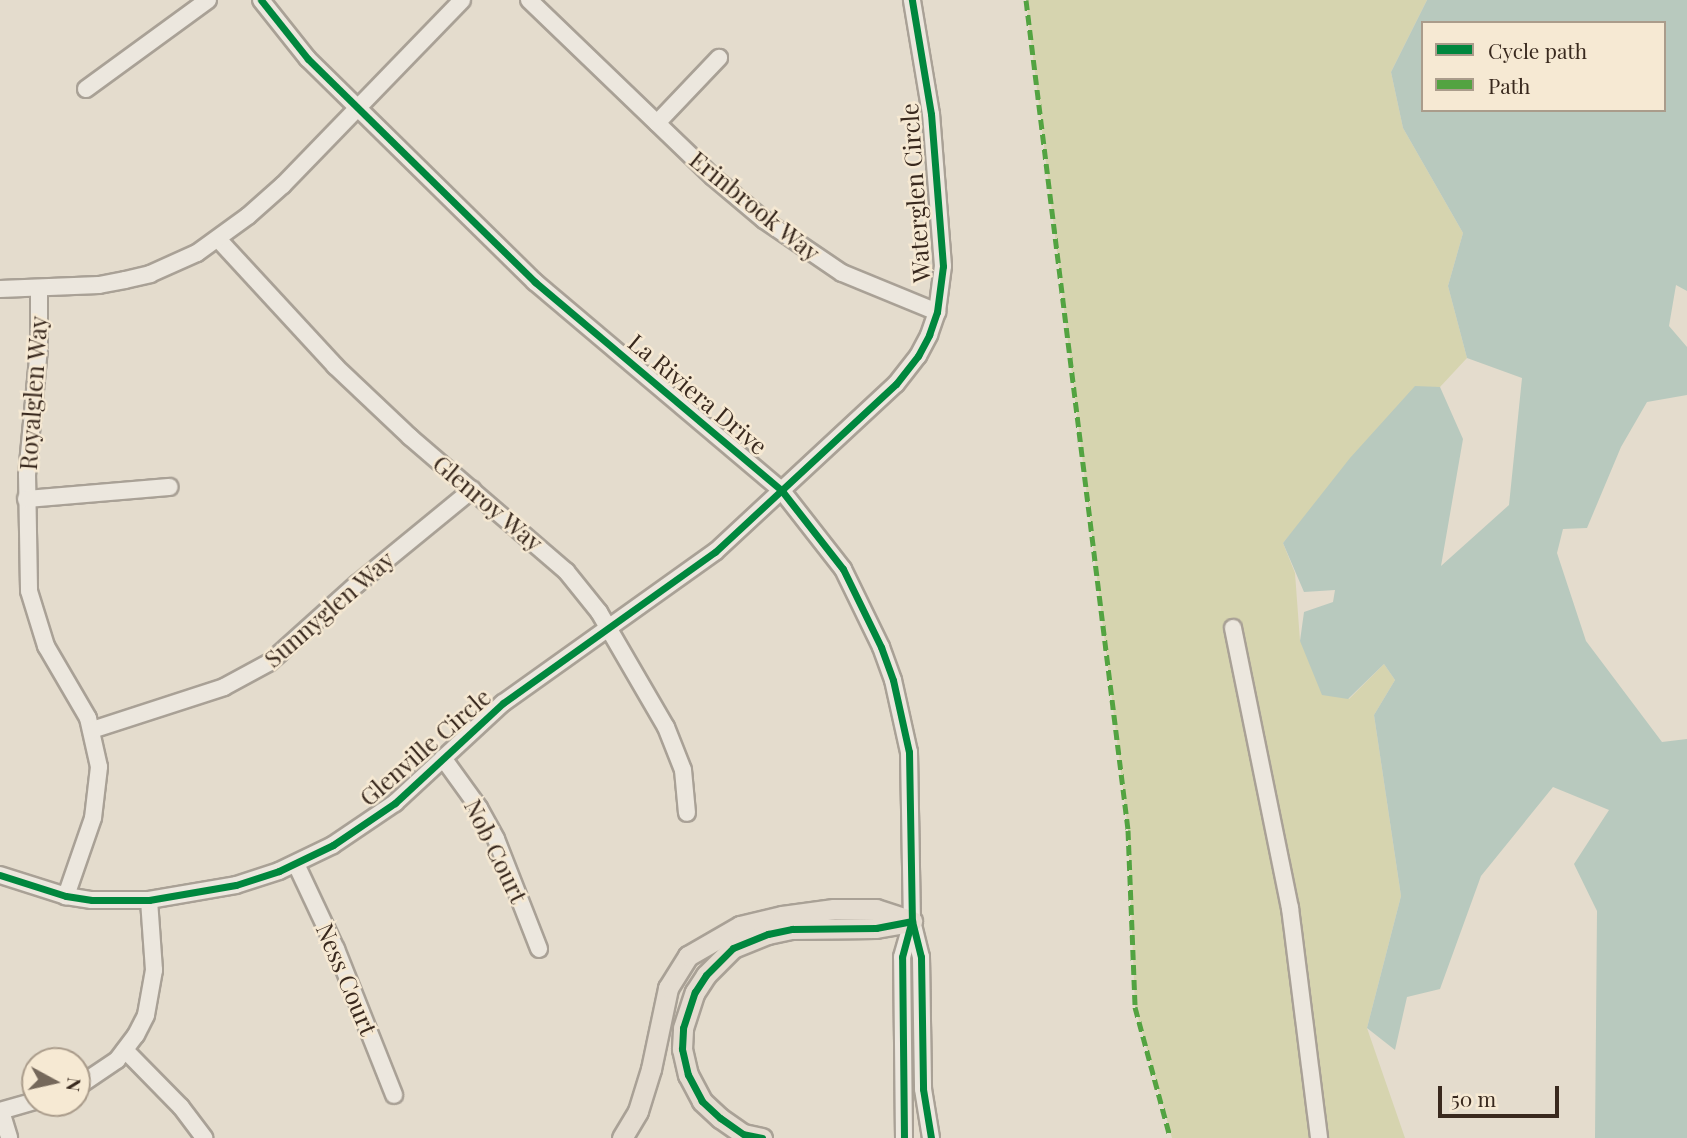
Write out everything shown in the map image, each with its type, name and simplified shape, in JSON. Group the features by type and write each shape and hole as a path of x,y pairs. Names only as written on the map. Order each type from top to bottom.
{"main road":[{"path":"622,1138 638,1111 651,1069 668,988 688,956 740,926 782,916 834,909 876,909 912,921"},
{"path":"762,1138 743,1134 720,1118 702,1101 688,1075 682,1049 683,1028 695,992 706,975 733,948 768,934 792,929 876,928 912,921"}],"street":[{"path":"86,89 208,0"},
{"name":"La Riviera Drive","path":"261,0 308,59 535,282 782,491 843,569 877,635 893,680 909,752 912,921 921,957 923,1089 931,1138"},
{"path":"0,289 99,285 150,274 197,253 283,185 462,0"},
{"name":"Erinbrook Way","path":"529,0 713,177 810,254 863,284 937,312"},
{"name":"Waterglen Circle","path":"782,491 904,375 918,356 937,312 943,266 930,114 912,0"},
{"path":"657,123 719,58"},
{"name":"Glenroy Way","path":"218,239 335,366 566,571 599,612 676,749 687,791 687,814"},
{"name":"Royalglen Way","path":"39,288 39,348 26,499 28,577 36,619 46,646 76,695 92,730 99,766 96,806 66,896"},
{"name":"Royalglen Way","path":"26,499 170,487"},
{"name":"Sunnyglen Way","path":"92,730 224,687 271,662 356,583 472,490"},
{"name":"Glenville Circle","path":"0,875 66,896 92,900 149,900 192,895 236,885 296,864 371,821 395,803 503,703 715,552 782,491"},
{"path":"1233,628 1292,921 1319,1138"},
{"name":"Nob Court","path":"443,758 479,808 496,839 539,949"},
{"name":"Ness Court","path":"296,864 336,949 394,1095"},
{"path":"91,1078 108,1068 125,1050 146,1015 154,970 149,900"},
{"name":"La Riviera Drive","path":"904,1138 902,957 912,921"},
{"path":"125,1050 174,1099 204,1138"},
{"path":"9,1138 1,1111 21,1105"}],"shaded area":[{"path":"1026,0 1427,0 1391,72 1403,128 1463,233 1448,286 1467,358 1440,387 1415,387 1283,543 1295,573 1300,641 1349,699 1384,664 1395,680 1374,715 1401,896 1367,1028 1405,1138 1172,1138 1135,1007 1128,830"},
{"path":"1427,0 1687,0 1687,291 1676,285 1669,326 1687,347 1687,395 1647,402 1621,447 1587,528 1563,529 1557,553 1586,641 1662,742 1687,739 1687,1138 1595,1138 1597,911 1574,864 1609,810 1553,787 1481,876 1440,989 1407,997 1395,1050 1367,1028 1401,896 1374,715 1395,680 1384,664 1348,699 1322,695 1300,641 1304,612 1333,602 1335,590 1304,592 1283,543 1350,458 1415,386 1440,387 1463,439 1441,566 1509,505 1522,378 1467,358 1448,286 1463,233 1403,128 1391,72"}],"marked path":[{"path":"1026,0 1128,830 1135,1007 1169,1133"}],"cycle path":[{"path":"261,0 308,59 535,282 782,491 843,569 881,647 893,680 909,752 912,921 921,957 923,1089 931,1138"},
{"path":"0,875 66,896 92,900 149,900 236,885 279,871 333,845 395,803 503,703 715,552 896,384 918,356 929,335 937,312 943,266 931,114 912,0"},
{"path":"762,1138 743,1134 720,1118 702,1101 688,1075 682,1049 683,1028 695,992 706,975 733,948 768,934 792,929 876,928 912,921"},
{"path":"904,1138 902,957 911,924"}]}
